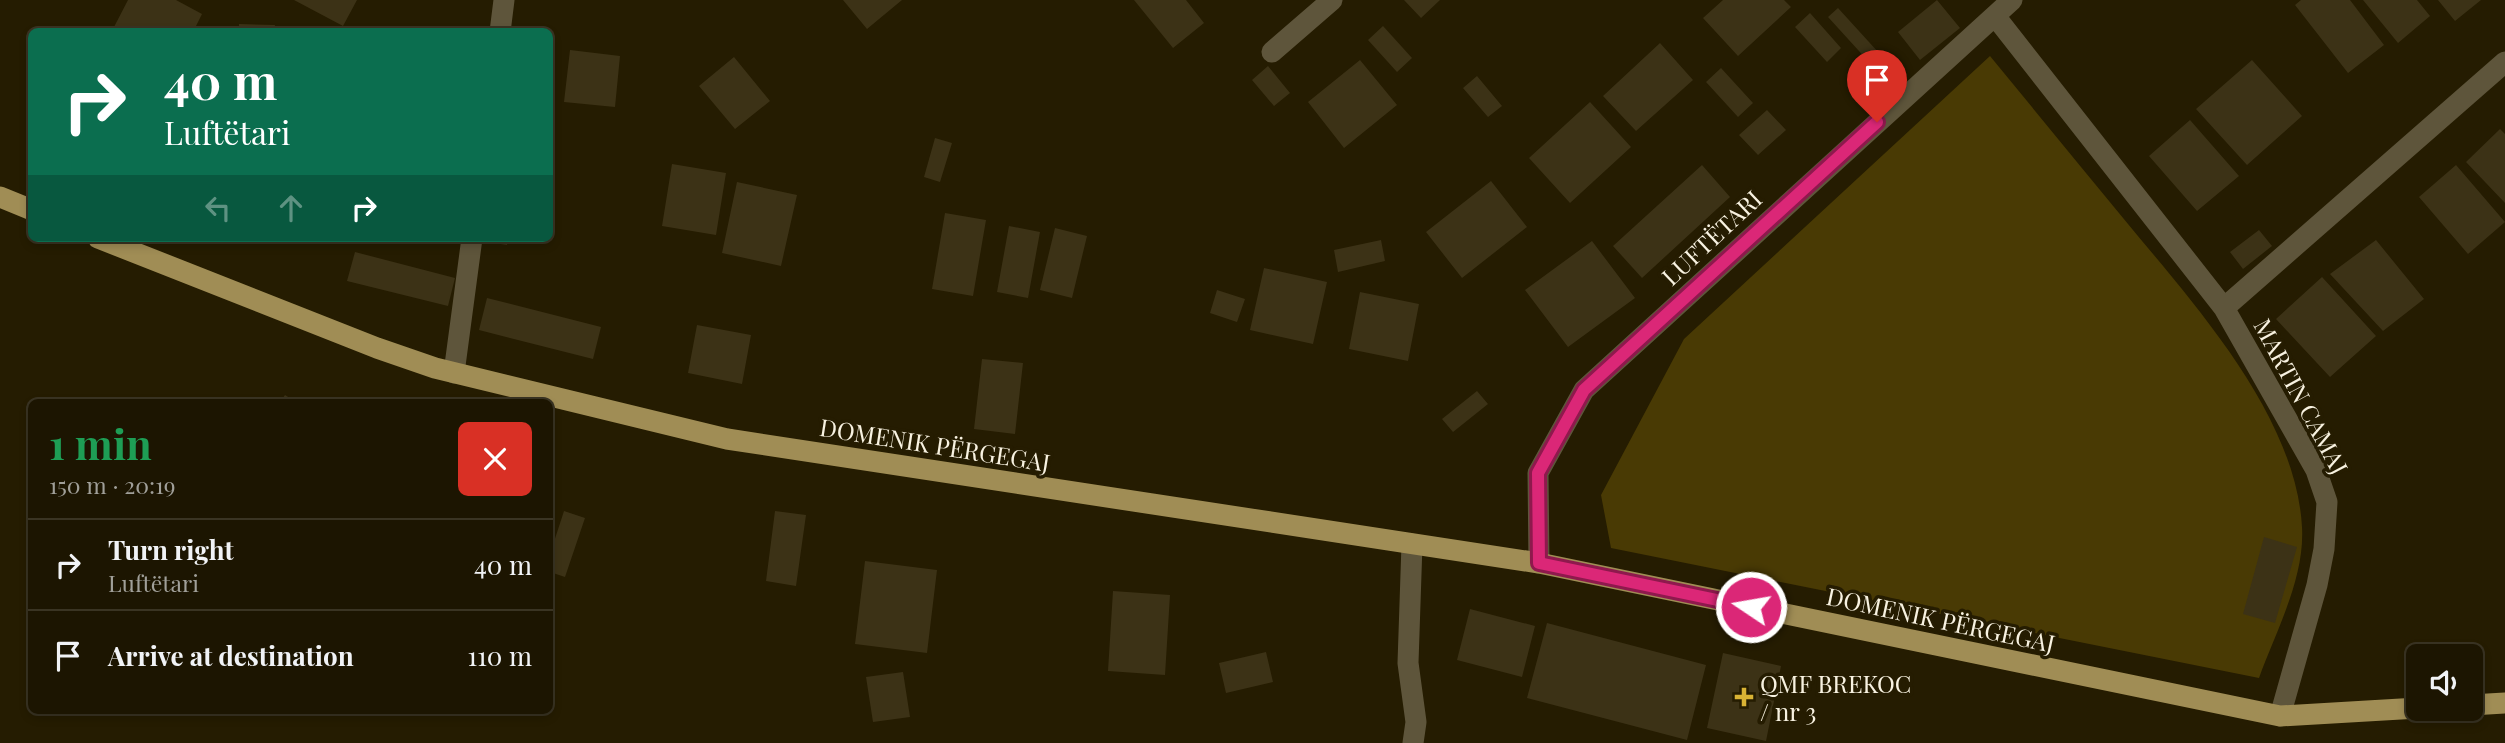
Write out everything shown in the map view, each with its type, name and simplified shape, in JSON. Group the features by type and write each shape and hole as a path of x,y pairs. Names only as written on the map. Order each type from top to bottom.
{"main road":[{"path":"0,197 28,208"},
{"name":"DOMENIK PËRGEGAJ","path":"108,242 377,348 454,373 727,439 1539,563 2280,716 2406,709"},
{"path":"2483,704 2505,702"}],"street":[{"path":"500,28 504,0"},
{"path":"1272,52 1332,0"},
{"name":"LUFTËTARI","path":"1539,563 1538,473 1584,390 2012,0"},
{"name":"MARTIN CAMAJ","path":"1995,16 2224,307 2316,470 2327,502 2317,585 2280,716"},
{"name":"MARTIN CAMAJ","path":"2224,307 2505,62"},
{"path":"454,373 471,242"},
{"path":"1412,544 1408,663 1416,722 1413,743"}],"shaded area":[{"path":"1990,56 2211,326 2238,364 2282,444 2296,485 2302,546 2288,604 2259,678 1611,548 1601,495 1684,339"}],"building":[{"path":"128,0 176,0 202,14 195,28 114,27"},
{"path":"294,0 357,0 343,26"},
{"path":"843,0 902,0 867,29"},
{"path":"1134,0 1186,0 1204,23 1173,48"},
{"path":"1404,0 1440,0 1421,18"},
{"path":"1723,0 1784,0 1791,7 1738,56 1703,18"},
{"path":"1937,0 1960,28 1920,60 1898,32"},
{"path":"2301,0 2350,0 2384,45 2348,73 2295,5"},
{"path":"2363,0 2417,0 2430,16 2398,43"},
{"path":"2438,0 2481,0 2455,21"},
{"path":"1838,8 1879,53 1869,62 1828,17"},
{"path":"1810,13 1841,48 1827,62 1795,27"},
{"path":"239,24 275,25 275,28 239,28"},
{"path":"1383,26 1412,58 1397,72 1368,40"},
{"path":"1660,43 1693,80 1636,131 1603,96"},
{"path":"570,50 620,56 615,107 564,102"},
{"path":"734,57 770,101 735,129 699,86"},
{"path":"1360,60 1397,105 1344,148 1308,102"},
{"path":"2252,60 2302,116 2247,165 2196,109"},
{"path":"1268,66 1290,93 1274,106 1252,80"},
{"path":"1721,68 1753,103 1738,117 1706,82"},
{"path":"1477,76 1502,106 1488,117 1463,88"},
{"path":"1590,102 1631,147 1570,203 1529,158"},
{"path":"1767,110 1786,130 1758,155 1739,135"},
{"path":"2190,120 2239,176 2197,211 2149,156"},
{"path":"2500,129 2505,134 2505,203 2466,162"},
{"path":"935,138 952,143 940,182 924,177"},
{"path":"672,164 726,173 716,235 662,226"},
{"path":"1702,165 1730,197 1642,278 1613,246"},
{"path":"2456,165 2505,222 2468,254 2419,197"},
{"path":"1491,181 1527,227 1462,278 1426,232"},
{"path":"737,182 797,195 781,266 722,253"},
{"path":"945,213 986,220 973,296 932,289"},
{"path":"1009,226 1040,232 1028,298 997,292"},
{"path":"1055,228 1087,236 1072,298 1040,290"},
{"path":"2259,230 2272,246 2243,269 2230,252"},
{"path":"1381,240 1385,261 1338,272 1334,250"},
{"path":"2376,240 2424,299 2383,331 2330,274"},
{"path":"1592,241 1635,298 1568,347 1525,290"},
{"path":"355,252 455,278 448,306 347,281"},
{"path":"1264,268 1327,282 1313,344 1250,330"},
{"path":"2322,277 2376,336 2330,377 2276,319"},
{"path":"1217,290 1245,299 1237,322 1210,313"},
{"path":"1360,292 1419,304 1408,361 1349,349"},
{"path":"487,298 601,327 593,359 479,330"},
{"path":"697,325 751,335 742,384 688,373"},
{"path":"982,359 1023,363 1015,434 974,429"},
{"path":"1477,391 1488,404 1453,432 1442,419"},
{"path":"564,511 585,518 565,577 553,573 553,545"},
{"path":"775,511 806,515 796,586 766,581"},
{"path":"2264,537 2297,547 2275,623 2243,614"},
{"path":"865,561 937,570 927,653 855,644"},
{"path":"1113,591 1170,595 1165,675 1108,671"},
{"path":"1470,609 1535,626 1522,677 1457,660"},
{"path":"1547,623 1706,665 1687,740 1527,698"},
{"path":"1266,652 1273,682 1226,693 1219,663"},
{"name":"QMF BREKOC / nr 3","path":"1723,653 1781,666 1766,741 1707,728"},
{"path":"903,672 910,717 873,722 866,677"}],"place":[{"name":"QMF BREKOC / nr 3","path":"1744,697"}],"route":[{"path":"1751,607 1539,563 1538,473 1584,390 1877,122"}]}
